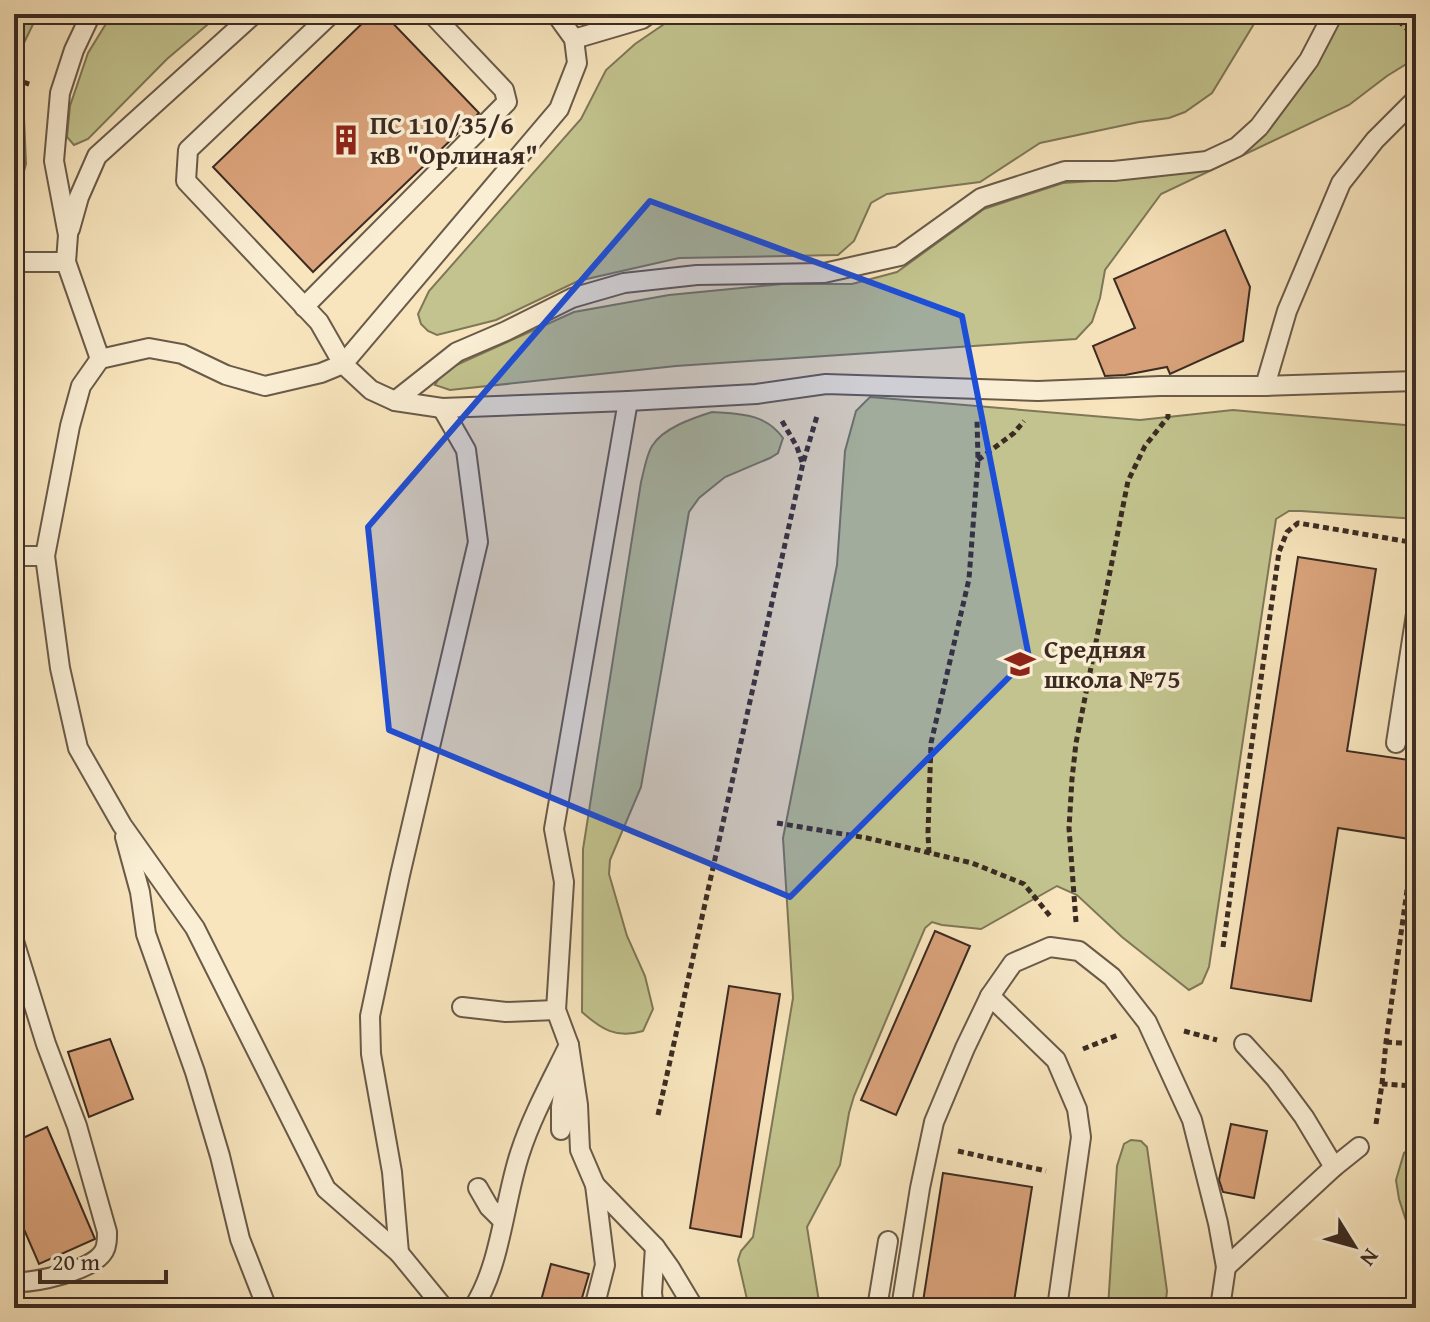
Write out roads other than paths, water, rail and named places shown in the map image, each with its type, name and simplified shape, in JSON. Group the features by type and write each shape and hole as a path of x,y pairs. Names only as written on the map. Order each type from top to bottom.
{"lane":[{"path":"68,235 54,161 60,93 74,50 91,14"},
{"path":"100,359 66,262 68,235 79,197 97,156 254,14"},
{"path":"331,14 188,150 186,181 319,322 343,364 371,390 395,401 442,408 628,401 756,394 826,384 1038,391 1416,381"},
{"path":"304,307 505,107 504,90 432,14"},
{"path":"444,1308 399,1253 326,1189 195,928 122,825 78,748 60,668 45,556 70,426 81,386 100,359 149,348 182,354 226,375 265,386 321,373 343,364 559,109 577,63 574,39 556,14"},
{"path":"574,39 642,19 649,14"},
{"path":"395,401 457,352 572,298 624,283 697,275 824,273 900,256 981,198 1065,171 1114,171 1207,161 1237,147 1259,127 1309,60 1333,14"},
{"path":"1265,386 1287,311 1341,183 1375,140 1416,99"},
{"path":"14,262 66,262"},
{"path":"594,1308 605,1265 595,1185 580,1150 578,1105 569,1045 556,1010 564,882 554,829 628,401"},
{"path":"399,1253 392,1172 371,1054 370,1016 478,542 466,450 442,408"},
{"path":"14,556 45,556"},
{"path":"1396,743 1416,614"},
{"path":"122,825 140,892 146,934 195,1072 240,1239 267,1308"},
{"path":"14,941 46,1044 77,1126 107,1232 106,1249 92,1262 29,1283 14,1282"},
{"path":"901,1308 934,1122 990,996 1013,963 1050,947 1079,951 1112,977 1147,1022 1192,1120 1226,1267 1220,1308"},
{"path":"990,996 1056,1060 1077,1109 1081,1137 1057,1308"},
{"path":"462,1007 506,1012 556,1010"},
{"path":"1244,1044 1304,1117 1334,1167"},
{"path":"561,1130 569,1045"},
{"path":"473,1308 482,1295 519,1154 569,1045"},
{"path":"1226,1267 1359,1147"},
{"path":"595,1185 655,1247 694,1308"},
{"path":"478,1188 489,1207 503,1221"},
{"path":"877,1308 888,1241"},
{"path":"654,1308 655,1247"}],"place":[{"name":"ПС 110/35/6 кВ \"Орлиная\"","path":"346,140"},
{"name":"Средняя школа №75","path":"1020,664"}]}
